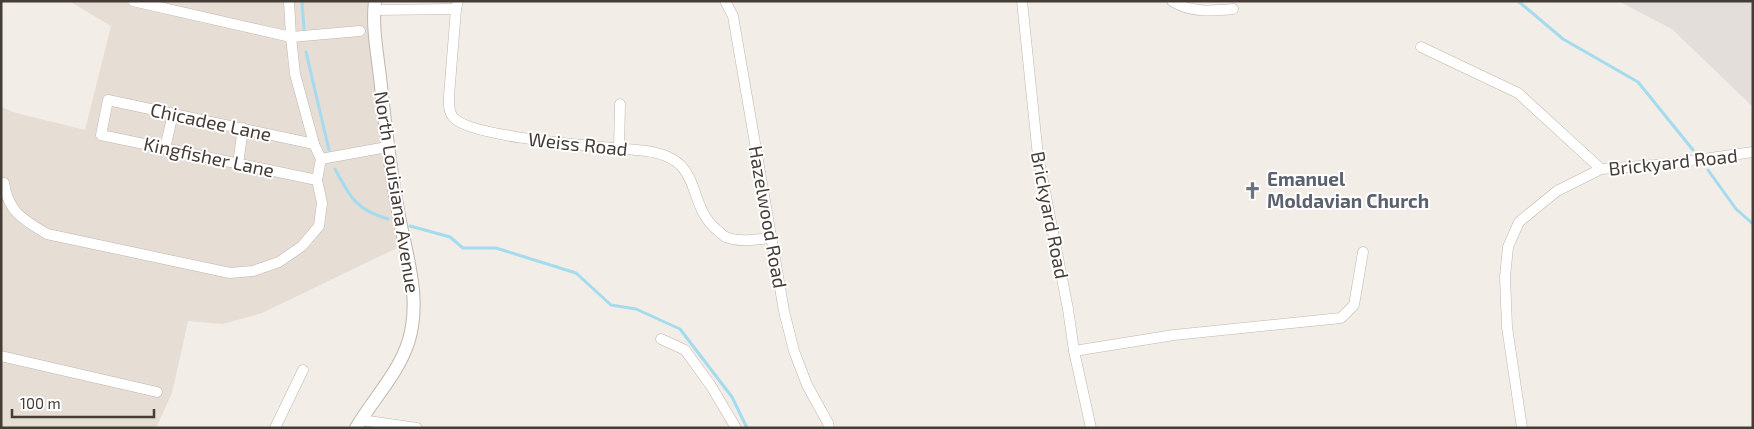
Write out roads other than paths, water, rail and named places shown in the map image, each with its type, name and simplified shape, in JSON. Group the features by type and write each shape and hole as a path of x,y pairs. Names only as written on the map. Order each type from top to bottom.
{"street":[{"path":"133,1 291,37 360,31"},
{"path":"4,183 6,197 21,218 47,234 230,273 253,271 279,262 302,246 319,226 322,203 317,180 321,159 314,144 295,74 289,1"},
{"name":"Hazelwood Road","path":"725,1 733,16 784,311 794,351 807,385 829,428"},
{"name":"Brickyard Road","path":"1022,1 1038,156 1074,351 1091,428"},
{"path":"1172,1 1180,6 1198,10 1233,9"},
{"path":"375,6 457,5"},
{"name":"Weiss Road","path":"457,5 449,96 449,110 454,119 472,128 520,138 664,154 686,169 709,223 726,237 742,241 771,238"},
{"name":"North Louisiana Avenue","path":"358,424 401,360 408,342 414,311 412,272 387,147 376,39 375,6"},
{"path":"1421,47 1518,93 1601,169"},
{"name":"Chicadee Lane","path":"101,136 108,100 314,144"},
{"path":"619,148 620,104"},
{"path":"165,148 173,114"},
{"path":"238,164 242,128"},
{"name":"Kingfisher Lane","path":"101,136 317,180"},
{"path":"321,159 387,147"},
{"name":"Brickyard Road","path":"1522,428 1507,327 1505,278 1508,247 1519,222 1557,191 1601,169 1668,164 1753,152"},
{"path":"1074,351 1174,335 1341,318 1354,305 1363,252"},
{"path":"661,339 685,350 711,386 736,428"},
{"path":"1,356 157,392"},
{"path":"275,428 303,370"},
{"path":"358,424 417,428"}],"waterway":[{"path":"302,1 304,29"},
{"path":"1518,1 1563,39 1638,82 1693,150"},
{"path":"306,52 329,150"},
{"path":"335,169 350,195 361,207 388,219"},
{"path":"1708,170 1736,209 1753,224"},
{"path":"410,226 450,237 463,248 496,248 576,273 611,305 636,309 680,329 732,397 747,428"}],"place":[{"name":"Emanuel Moldavian Church","path":"1253,190"}]}
